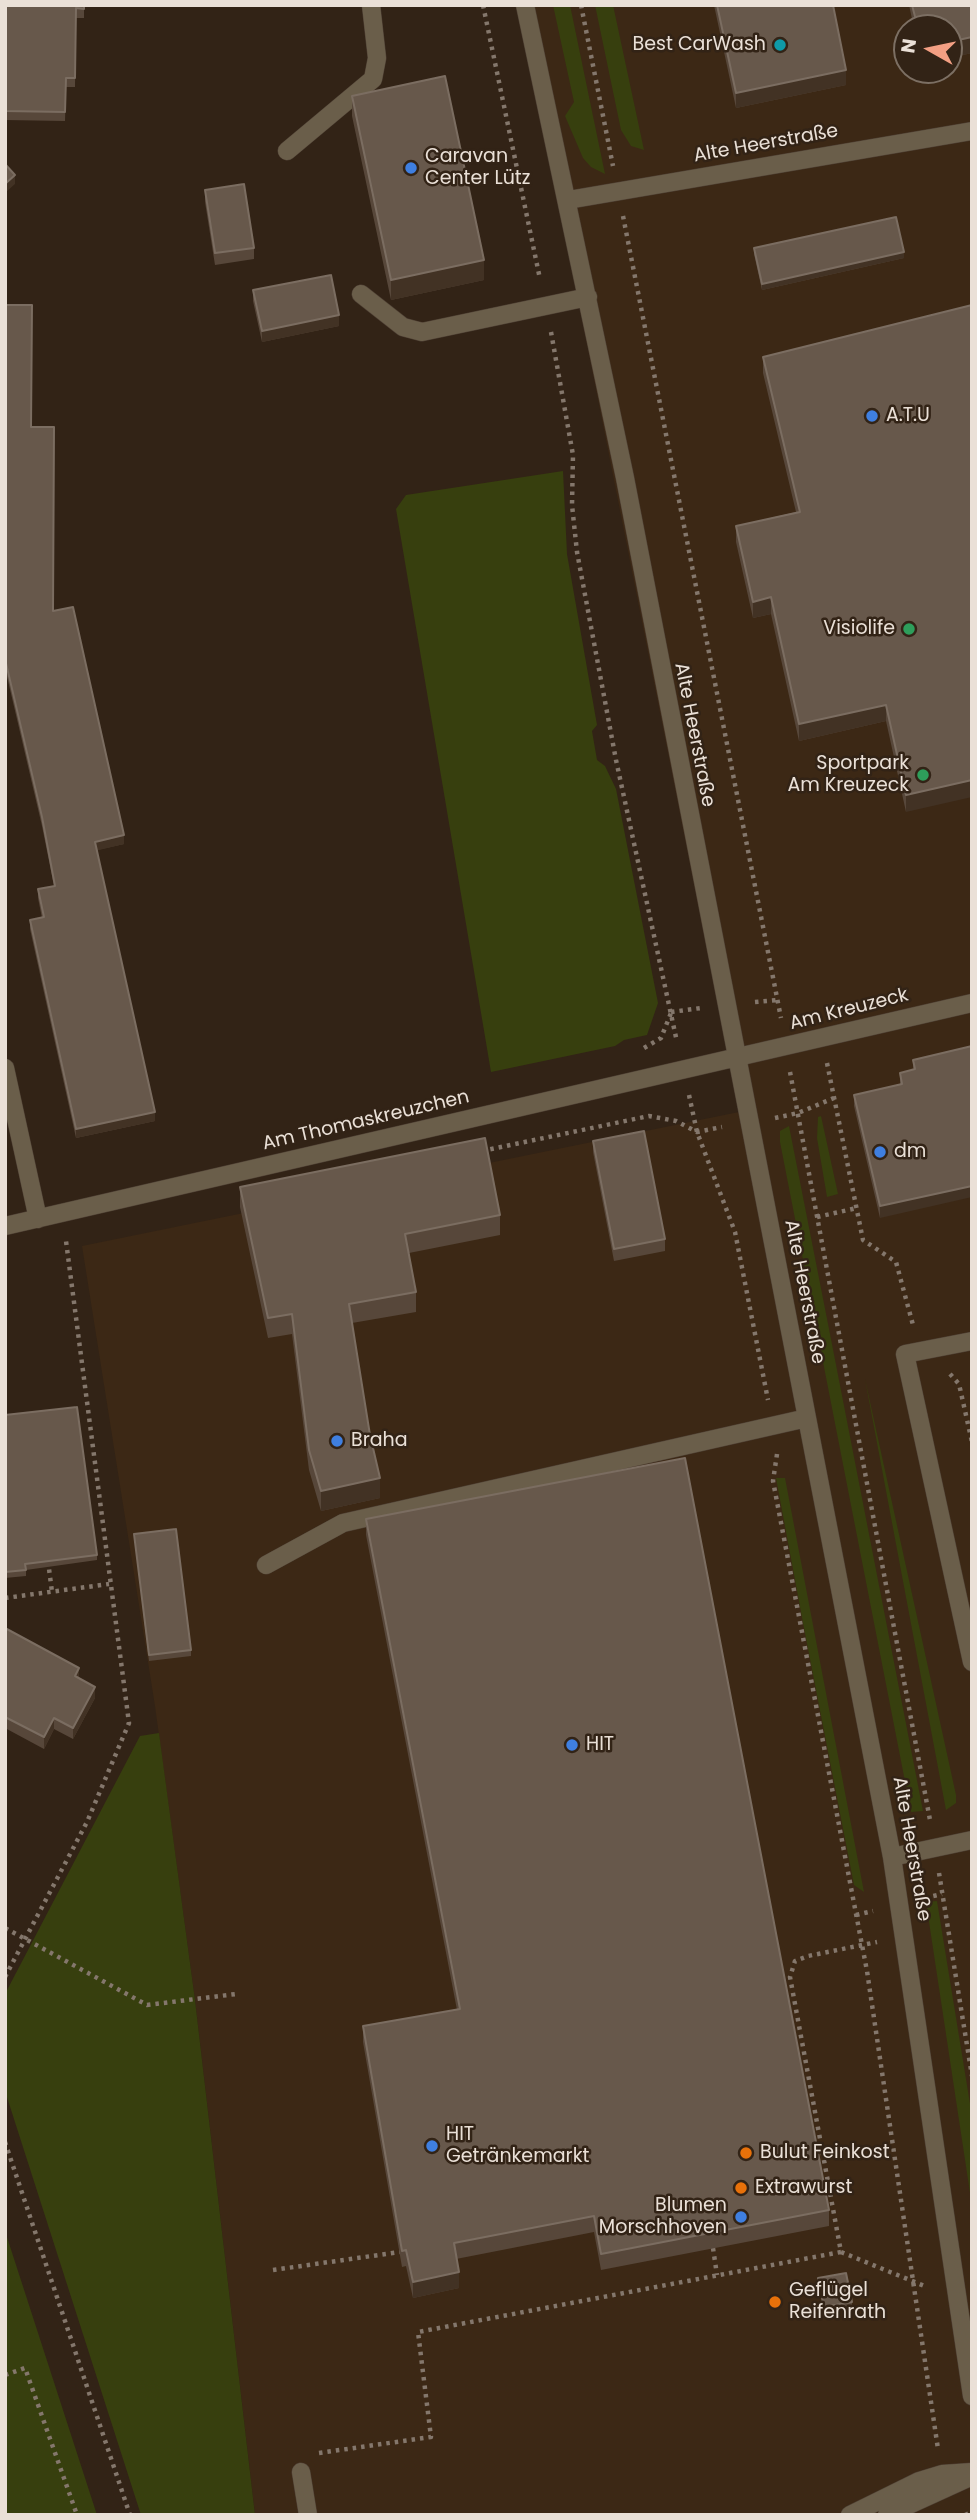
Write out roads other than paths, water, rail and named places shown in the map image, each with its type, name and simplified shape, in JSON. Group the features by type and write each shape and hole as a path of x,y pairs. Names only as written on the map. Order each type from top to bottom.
{"street":[{"path":"287,152 373,79 377,58 371,5"},
{"name":"Alte Heerstraße","path":"525,5 588,296 891,1857 960,2300 972,2396"},
{"name":"Alte Heerstraße","path":"568,200 972,131"},
{"path":"361,293 403,327 422,332 588,296"},
{"name":"Am Kreuzeck","path":"736,1059 972,1003"},
{"name":"Am Thomaskreuzchen","path":"5,1226 736,1059"},
{"path":"5,1068 38,1219"},
{"path":"972,1341 905,1354 972,1662"},
{"path":"265,1565 343,1523 807,1418"},
{"path":"891,1857 972,1840"},
{"path":"301,2472 308,2515"},
{"path":"850,2515 919,2481 942,2474 972,2474"},
{"path":"887,2515 972,2474"}],"place":[{"name":"Best CarWash","path":"780,45"},
{"name":"Caravan Center Lütz","path":"411,168"},
{"name":"A.T.U","path":"872,416"},
{"name":"Visiolife","path":"909,629"},
{"name":"Sportpark Am Kreuzeck","path":"923,775"},
{"name":"dm","path":"880,1152"},
{"name":"Braha","path":"337,1441"},
{"name":"HIT","path":"572,1745"},
{"name":"HIT Getränkemarkt","path":"432,2146"},
{"name":"Bulut Feinkost","path":"746,2153"},
{"name":"Extrawurst","path":"741,2188"},
{"name":"Blumen Morschhoven","path":"741,2217"},
{"name":"Geflügel Reifenrath","path":"775,2302"}]}
